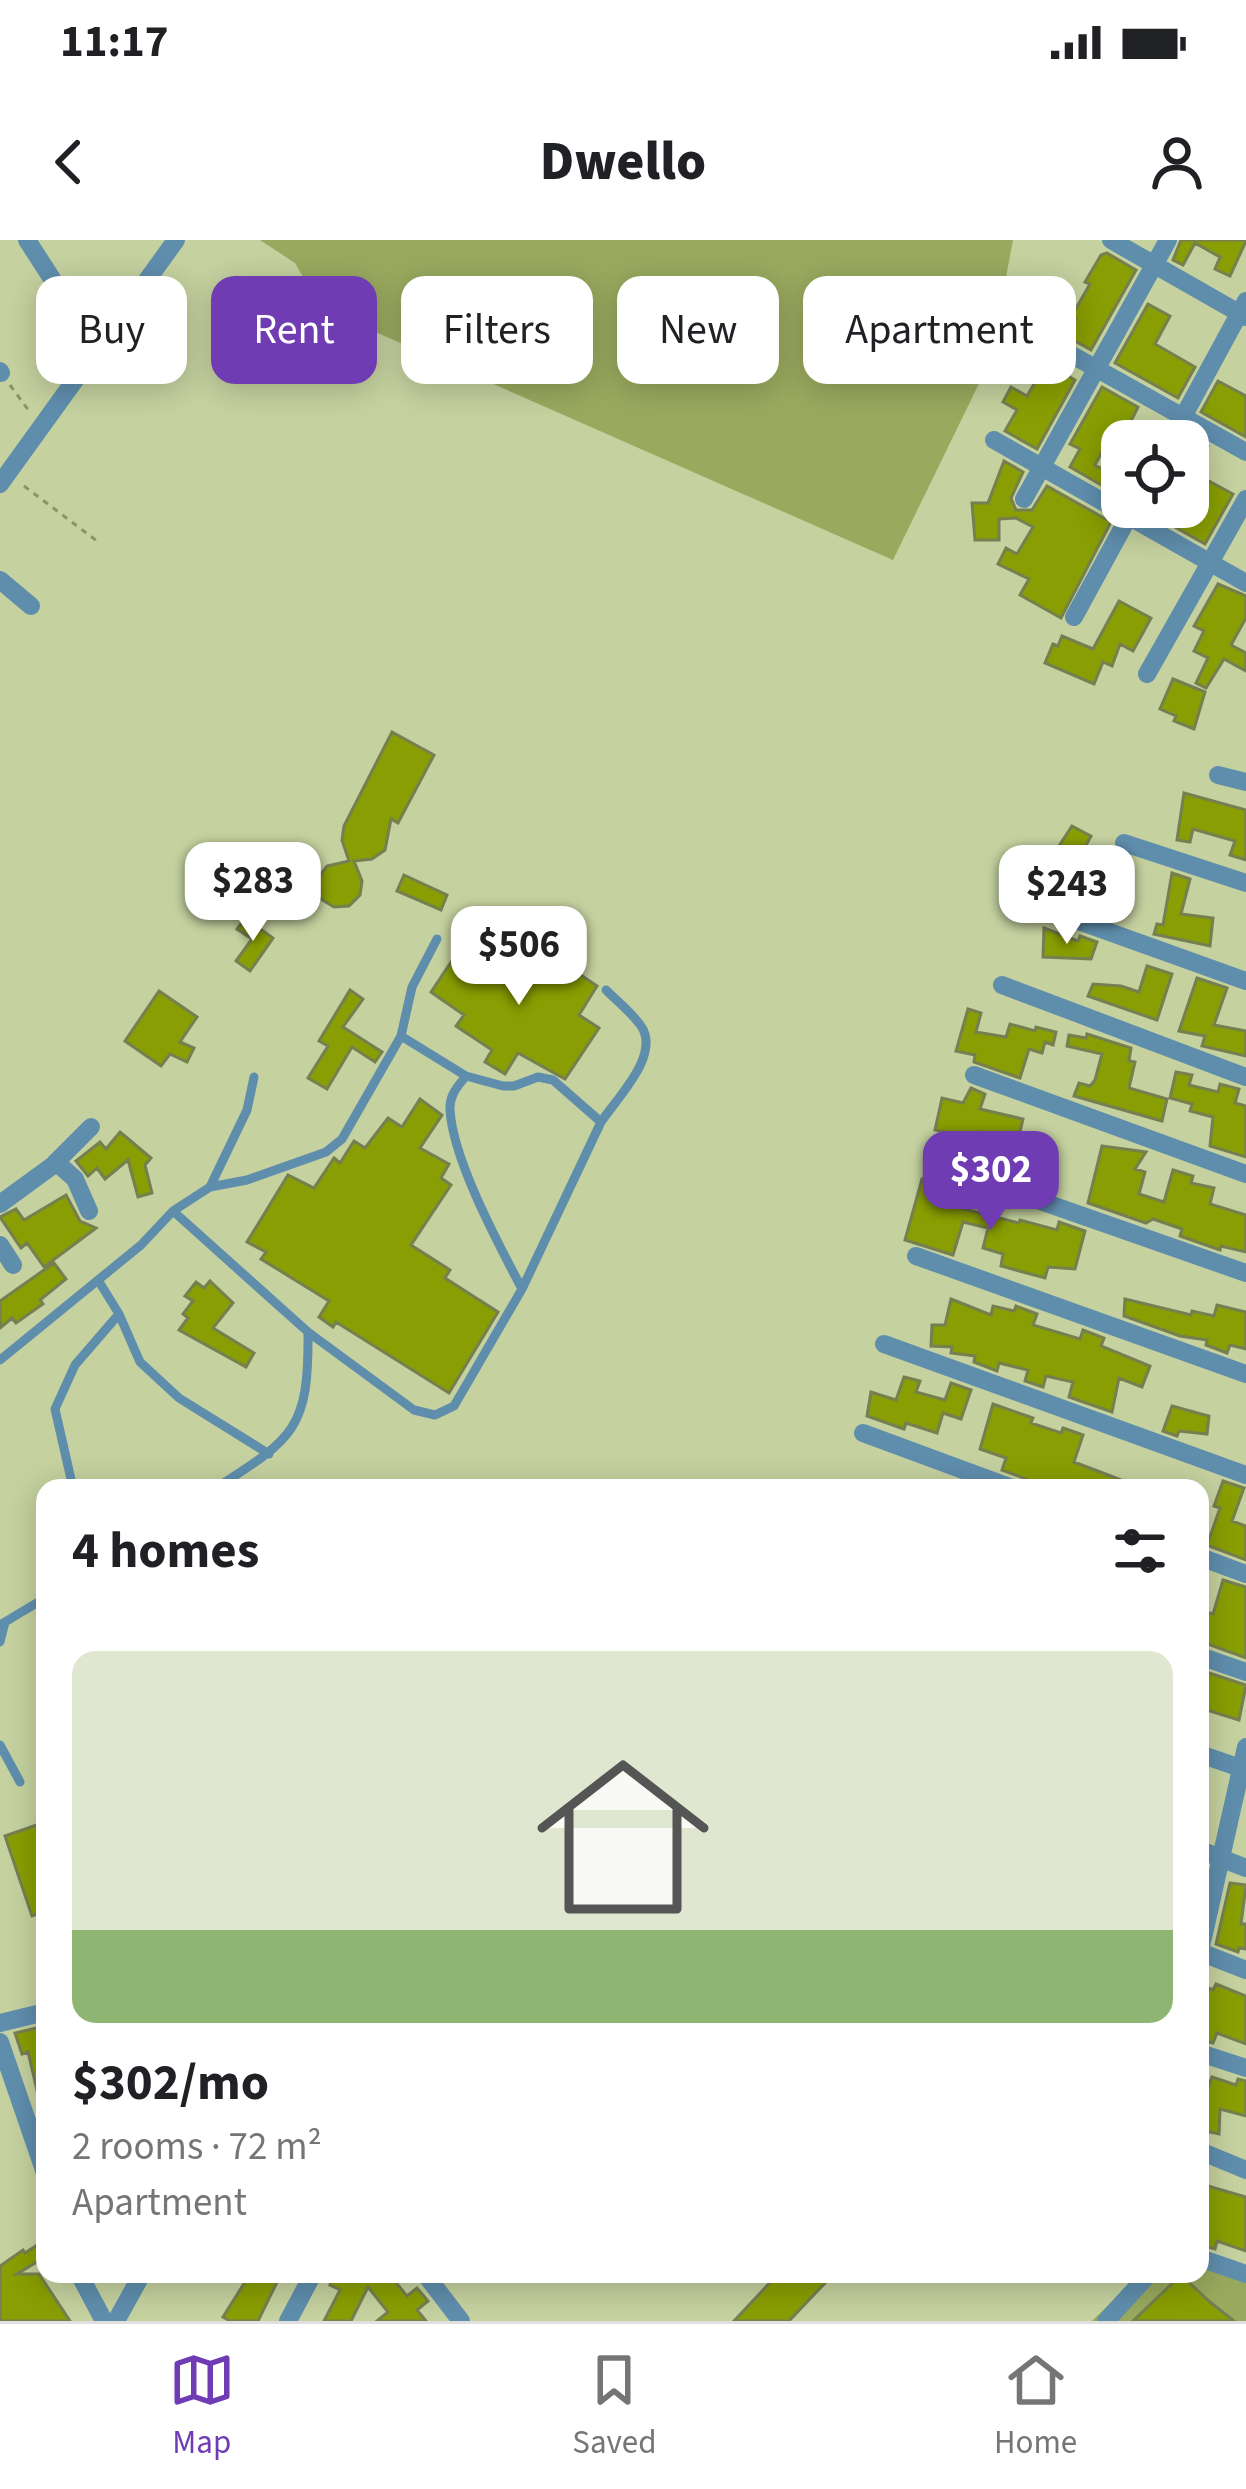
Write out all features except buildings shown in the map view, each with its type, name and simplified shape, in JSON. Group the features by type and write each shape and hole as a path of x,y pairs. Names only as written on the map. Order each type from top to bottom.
{"street":[{"path":"27,240 50,276"},
{"path":"150,276 176,240"},
{"path":"1111,240 1244,310 1181,420"},
{"path":"1024,499 1168,240"},
{"path":"1076,357 1246,452"},
{"path":"4,479 73,384"},
{"path":"994,440 1101,497"},
{"path":"1147,674 1246,499"},
{"path":"1074,617 1122,528"},
{"path":"1156,528 1246,583"},
{"path":"0,580 31,606"},
{"path":"1218,775 1246,782"},
{"path":"1124,843 1246,883"},
{"path":"1034,905 1246,981"},
{"path":"1002,985 1246,1077"},
{"path":"974,1075 1246,1174"},
{"path":"0,1204 56,1162 91,1127"},
{"path":"56,1162 75,1179 89,1211"},
{"path":"965,1175 1246,1273"},
{"path":"0,1245 13,1265"},
{"path":"916,1256 1246,1374"},
{"path":"884,1344 1246,1475"},
{"path":"863,1433 988,1479"},
{"path":"1209,1560 1246,1574"},
{"path":"1209,1659 1246,1672"},
{"path":"1209,1912 1246,1747"},
{"path":"1209,1757 1243,1769"},
{"path":"1209,1853 1246,1868"},
{"path":"1209,1956 1246,1970"},
{"path":"0,2023 36,2014"},
{"path":"0,2042 36,2147"},
{"path":"1209,2056 1246,2068"},
{"path":"1209,2155 1246,2170"},
{"path":"1209,2261 1246,2275"},
{"path":"85,2283 104,2321"},
{"path":"116,2321 137,2283"},
{"path":"287,2321 308,2283"},
{"path":"437,2283 461,2321"},
{"path":"1106,2321 1141,2283"}],"lane":[{"path":"0,1360 141,1245 173,1211 210,1187 247,1180 326,1152 342,1138 400,1036 412,987 437,939"},
{"path":"173,1211 308,1332 414,1410 435,1415 454,1406 522,1289 588,1143 646,1055 648,1041 641,1027 606,990"},
{"path":"400,1036 466,1076 502,1086 538,1077 553,1080 602,1122"},
{"path":"466,1076 452,1095 450,1111 493,1233 522,1289"},
{"path":"210,1187 247,1110 254,1077"},
{"path":"98,1280 140,1362 166,1386 269,1454"},
{"path":"71,1479 55,1409 75,1365 119,1314"},
{"path":"230,1479 269,1454 295,1427 309,1380 308,1332"},
{"path":"0,1642 3,1624 36,1604"},
{"path":"0,1744 20,1783"}],"path":[{"path":"0,372 41,428"},
{"path":"4,479 97,541"}],"green space":[{"path":"260,240 1013,240 1006,276 803,276 803,384 979,384 893,560 494,384 593,384 593,276 401,276 401,343 377,333 377,276 303,276 295,263"},
{"path":"1209,2259 1246,2274 1246,2321 1092,2321 1131,2283 1209,2283"}]}
